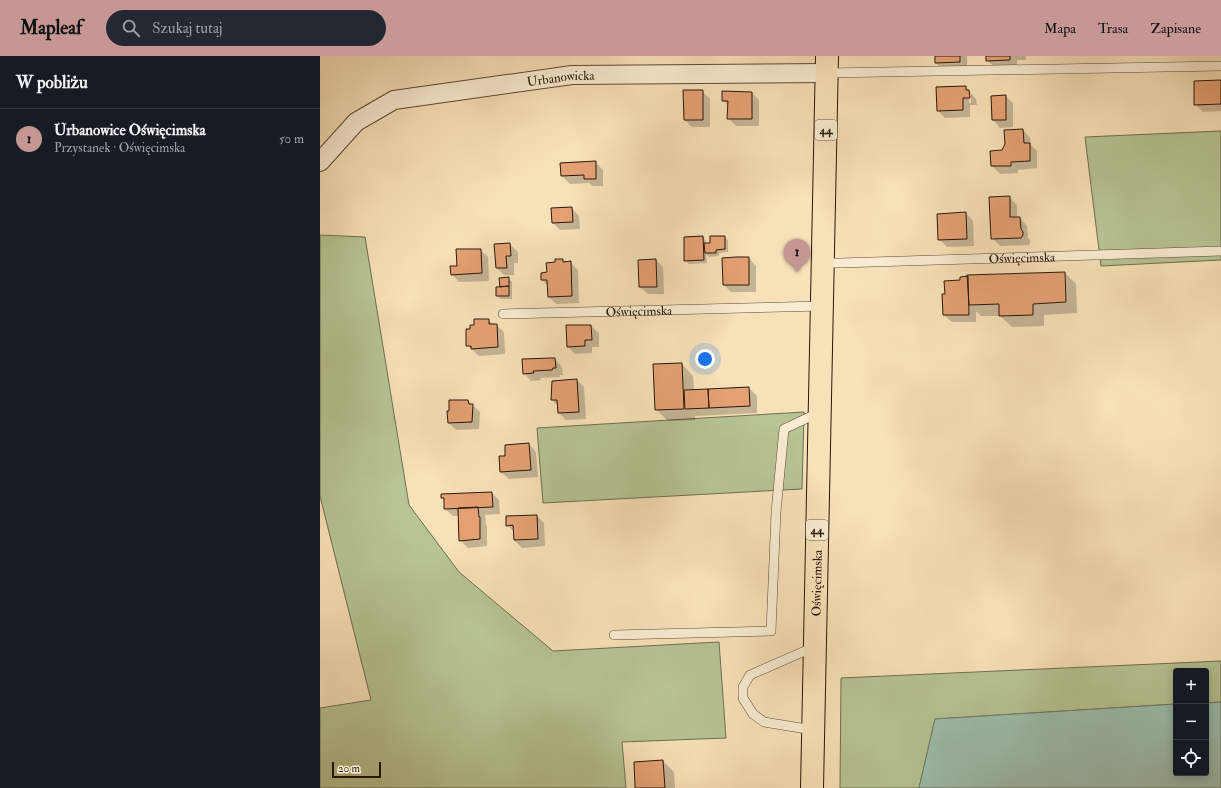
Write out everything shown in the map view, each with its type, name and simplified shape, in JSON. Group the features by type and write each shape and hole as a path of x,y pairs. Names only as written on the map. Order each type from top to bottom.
{"highway":[{"name":"Oświęcimska","path":"812,788 827,65"}],"street":[{"name":"Urbanowicka","path":"320,162 356,122 394,100 572,75 827,65"}],"lane":[{"path":"827,65 1221,66"},
{"name":"Oświęcimska","path":"823,263 1221,251"},
{"name":"Oświęcimska","path":"503,314 822,306"},
{"path":"614,635 771,631 776,512 784,429 820,412"},
{"path":"813,730 764,722 753,714 743,698 743,687 750,675 814,647"}],"green space":[{"path":"1221,131 1221,260 1101,266 1085,137"},
{"path":"320,235 365,237 409,505 459,572 553,651 719,642 726,738 622,742 626,788 320,788 320,708 371,700 320,496"},
{"path":"804,412 802,489 543,503 537,428"},
{"path":"1221,661 1221,702 1209,703 1209,668 1173,668 1173,704 935,719 919,788 840,788 841,678"}],"shaded area":[{"path":"1221,702 1221,788 919,788 935,719 1173,704 1173,776 1209,776 1209,703"}],"building":[{"path":"935,56 960,56 960,62 935,63"},
{"path":"986,56 1010,56 1010,60 986,61"},
{"path":"1221,80 1221,104 1194,105 1194,81"},
{"path":"966,86 966,90 969,90 970,98 963,98 963,110 937,111 936,87"},
{"path":"683,90 703,90 703,120 684,120"},
{"path":"722,91 752,92 752,119 727,119 728,101 722,101"},
{"path":"1006,95 1006,120 992,120 991,96"},
{"path":"1023,129 1024,143 1030,143 1030,161 1011,162 1011,166 991,166 990,151 1002,150 1005,144 1004,130"},
{"path":"596,161 596,179 584,179 584,175 561,176 560,163"},
{"path":"1010,196 1010,217 1020,217 1023,235 1021,238 991,239 989,197"},
{"path":"572,207 573,222 552,223 551,208"},
{"path":"966,212 967,239 938,240 937,214"},
{"path":"703,236 704,260 684,261 684,237"},
{"path":"710,236 725,236 725,249 716,250 716,253 705,253 704,243 710,243"},
{"path":"510,243 511,256 506,256 507,268 496,268 494,244"},
{"path":"456,249 481,249 482,273 451,275 450,266 457,266"},
{"path":"749,257 749,285 723,285 722,258"},
{"path":"555,259 563,259 563,262 571,261 572,296 548,297 547,280 541,280 541,273 547,272 546,263 555,262"},
{"path":"656,259 657,287 639,287 638,260"},
{"path":"1065,272 1066,302 1033,304 1033,315 999,316 999,304 969,305 967,275"},
{"path":"968,276 969,315 943,315 942,294 945,294 944,281 960,280 960,277"},
{"path":"509,277 509,286 500,287 499,278"},
{"path":"509,286 509,296 496,296 496,287"},
{"path":"474,319 489,319 489,324 497,324 498,347 471,349 471,346 466,346 466,329 470,329 470,325 474,325"},
{"path":"566,325 591,325 592,340 585,340 585,346 567,347"},
{"path":"555,358 556,368 553,368 552,370 533,371 534,373 523,374 522,359"},
{"path":"682,363 684,409 655,410 653,364"},
{"path":"577,379 579,412 558,413 557,400 551,400 552,381"},
{"path":"749,387 750,406 709,408 708,389"},
{"path":"708,389 709,408 685,409 684,390"},
{"path":"449,400 468,400 469,404 473,404 472,422 448,423 447,411 449,411"},
{"path":"529,443 531,470 500,472 499,456 505,456 505,445"},
{"path":"492,492 493,507 444,509 444,498 441,498 441,494"},
{"path":"478,507 480,517 480,539 459,541 458,508"},
{"path":"537,515 538,539 514,540 513,525 506,526 506,516"},
{"path":"663,760 665,788 635,788 634,762"}],"place":[{"name":"Urbanowice Oświęcimska","path":"797,272"}]}
